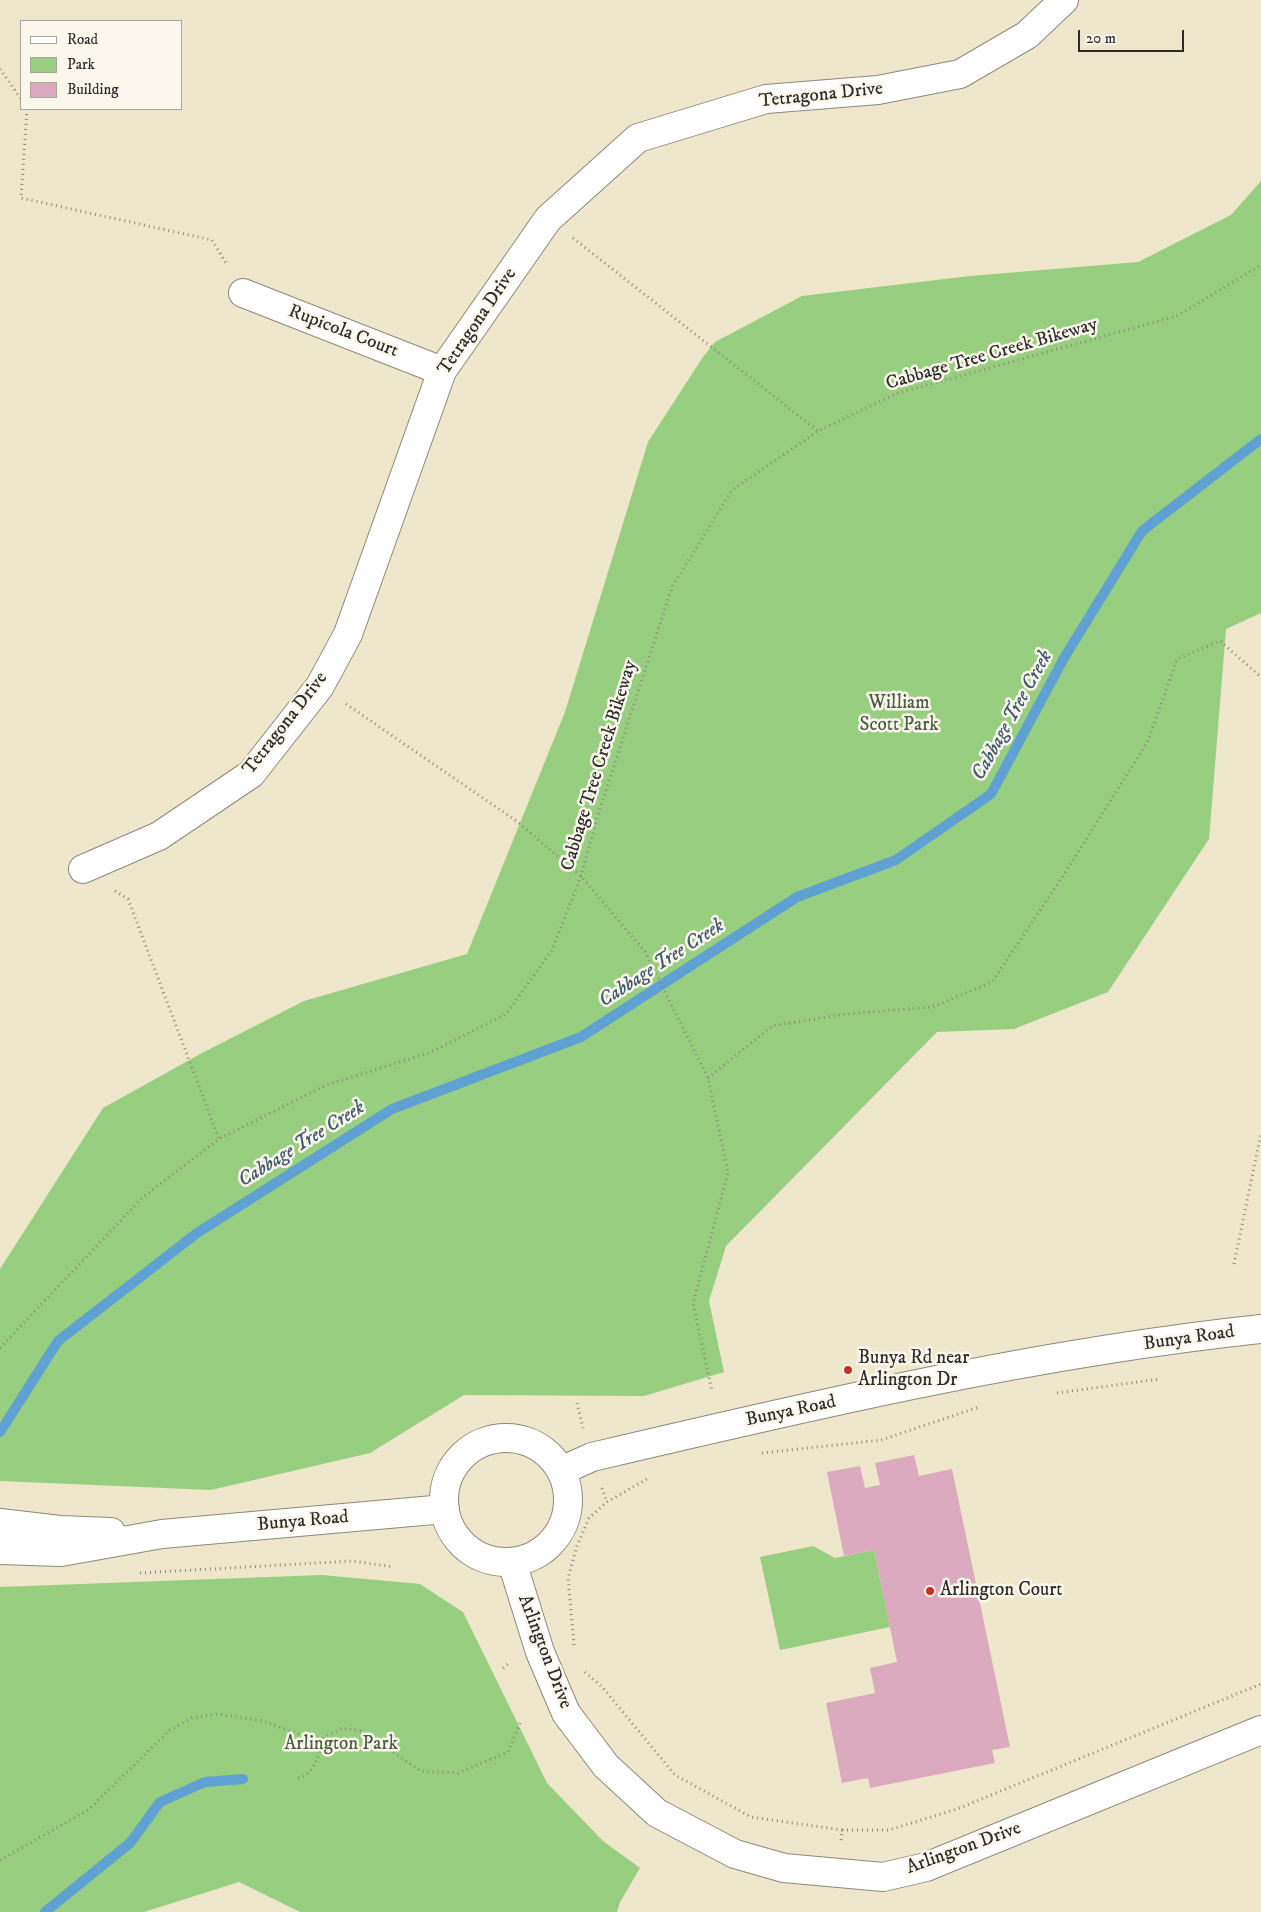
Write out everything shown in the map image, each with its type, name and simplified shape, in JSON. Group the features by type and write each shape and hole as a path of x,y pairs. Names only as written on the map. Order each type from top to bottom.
{"street":[{"name":"Tetragona Drive","path":"83,869 159,836 251,774 320,686 348,634 442,371 548,219 638,138 766,98 878,90 960,74 1027,35 1064,0"},
{"name":"Rupicola Court","path":"244,293 442,371"},
{"name":"Bunya Road","path":"562,1471 592,1457 1003,1366 1213,1334 1261,1329"},
{"path":"515,1438 534,1444 550,1455 562,1471 568,1490 568,1511 562,1530 549,1545 532,1557 512,1562 493,1561 476,1554 461,1542 450,1527 445,1509 444,1490 450,1472 462,1456 477,1445 496,1439 515,1438"},
{"name":"Bunya Road","path":"0,1550 60,1552 162,1534 445,1509"},
{"name":"Bunya Road","path":"0,1523 60,1530 162,1534"},
{"name":"Arlington Drive","path":"512,1562 540,1652 566,1713 606,1766 657,1813 735,1854 784,1868 883,1877 926,1867 1261,1730"}],"path":[{"path":"0,69 20,99"},
{"path":"27,110 21,198 212,240 244,293"},
{"path":"548,219 818,431"},
{"name":"Cabbage Tree Creek Bikeway","path":"0,1348 143,1197 219,1139 326,1086 429,1053 506,1014 552,950 580,876 672,587 732,490 818,431 898,393 1177,316 1261,265"},
{"path":"708,1078 772,1026 846,1014 932,1007 992,982 1063,876 1148,741 1177,659 1220,641 1261,677"},
{"path":"320,686 515,820 580,876 645,952 708,1078 728,1174 693,1303 712,1391"},
{"path":"83,869 128,899 219,1139"},
{"path":"1234,1264 1261,1133"},
{"path":"1053,1394 1160,1379"},
{"path":"759,1453 881,1440 986,1405"},
{"path":"578,1655 574,1645 568,1578 577,1546 589,1518 607,1502"},
{"path":"138,1573 352,1562 394,1567"},
{"path":"582,1664 586,1673 603,1688 674,1775 751,1817 842,1830 889,1830 957,1809 1261,1684"},
{"path":"0,1860 88,1810 170,1730 192,1718 217,1714 263,1721 307,1737 323,1738 342,1728 361,1731 421,1771 458,1773 508,1752 520,1723"},
{"path":"298,1778 305,1776 315,1767 323,1738"},
{"path":"841,1874 842,1830"}],"green space":[{"name":"William Scott Park","path":"1261,181 1261,613 1226,629 1209,839 1108,992 1014,1029 937,1032 726,1246 709,1301 724,1372 644,1396 464,1395 370,1453 211,1490 0,1481 0,1269 103,1108 202,1053 304,1001 467,954 565,712 648,442 703,357 715,342 802,296 970,276 1138,262 1231,215"},
{"path":"813,1546 835,1558 874,1550 890,1627 780,1650 760,1557"},
{"name":"Arlington Park","path":"322,1575 420,1584 463,1612 547,1783 603,1841 640,1868 620,1902 617,1912 300,1912 239,1882 144,1912 0,1912 0,1587"}],"building":[{"name":"Arlington Court","path":"914,1455 919,1476 952,1469 1010,1747 992,1750 995,1763 870,1788 868,1778 842,1783 826,1703 875,1693 870,1668 897,1662 874,1550 844,1556 827,1472 860,1466 865,1488 880,1485 875,1463"}],"waterway":[{"name":"Cabbage Tree Creek","path":"0,1432 58,1341 197,1233 392,1109 581,1037 797,897 896,860 991,794 1064,658 1142,531 1261,439"},
{"path":"45,1912 130,1843 160,1802 205,1782 243,1779"}],"place":[{"name":"Bunya Rd near Arlington Dr","path":"848,1370"},
{"name":"Arlington Court","path":"930,1591"}]}
